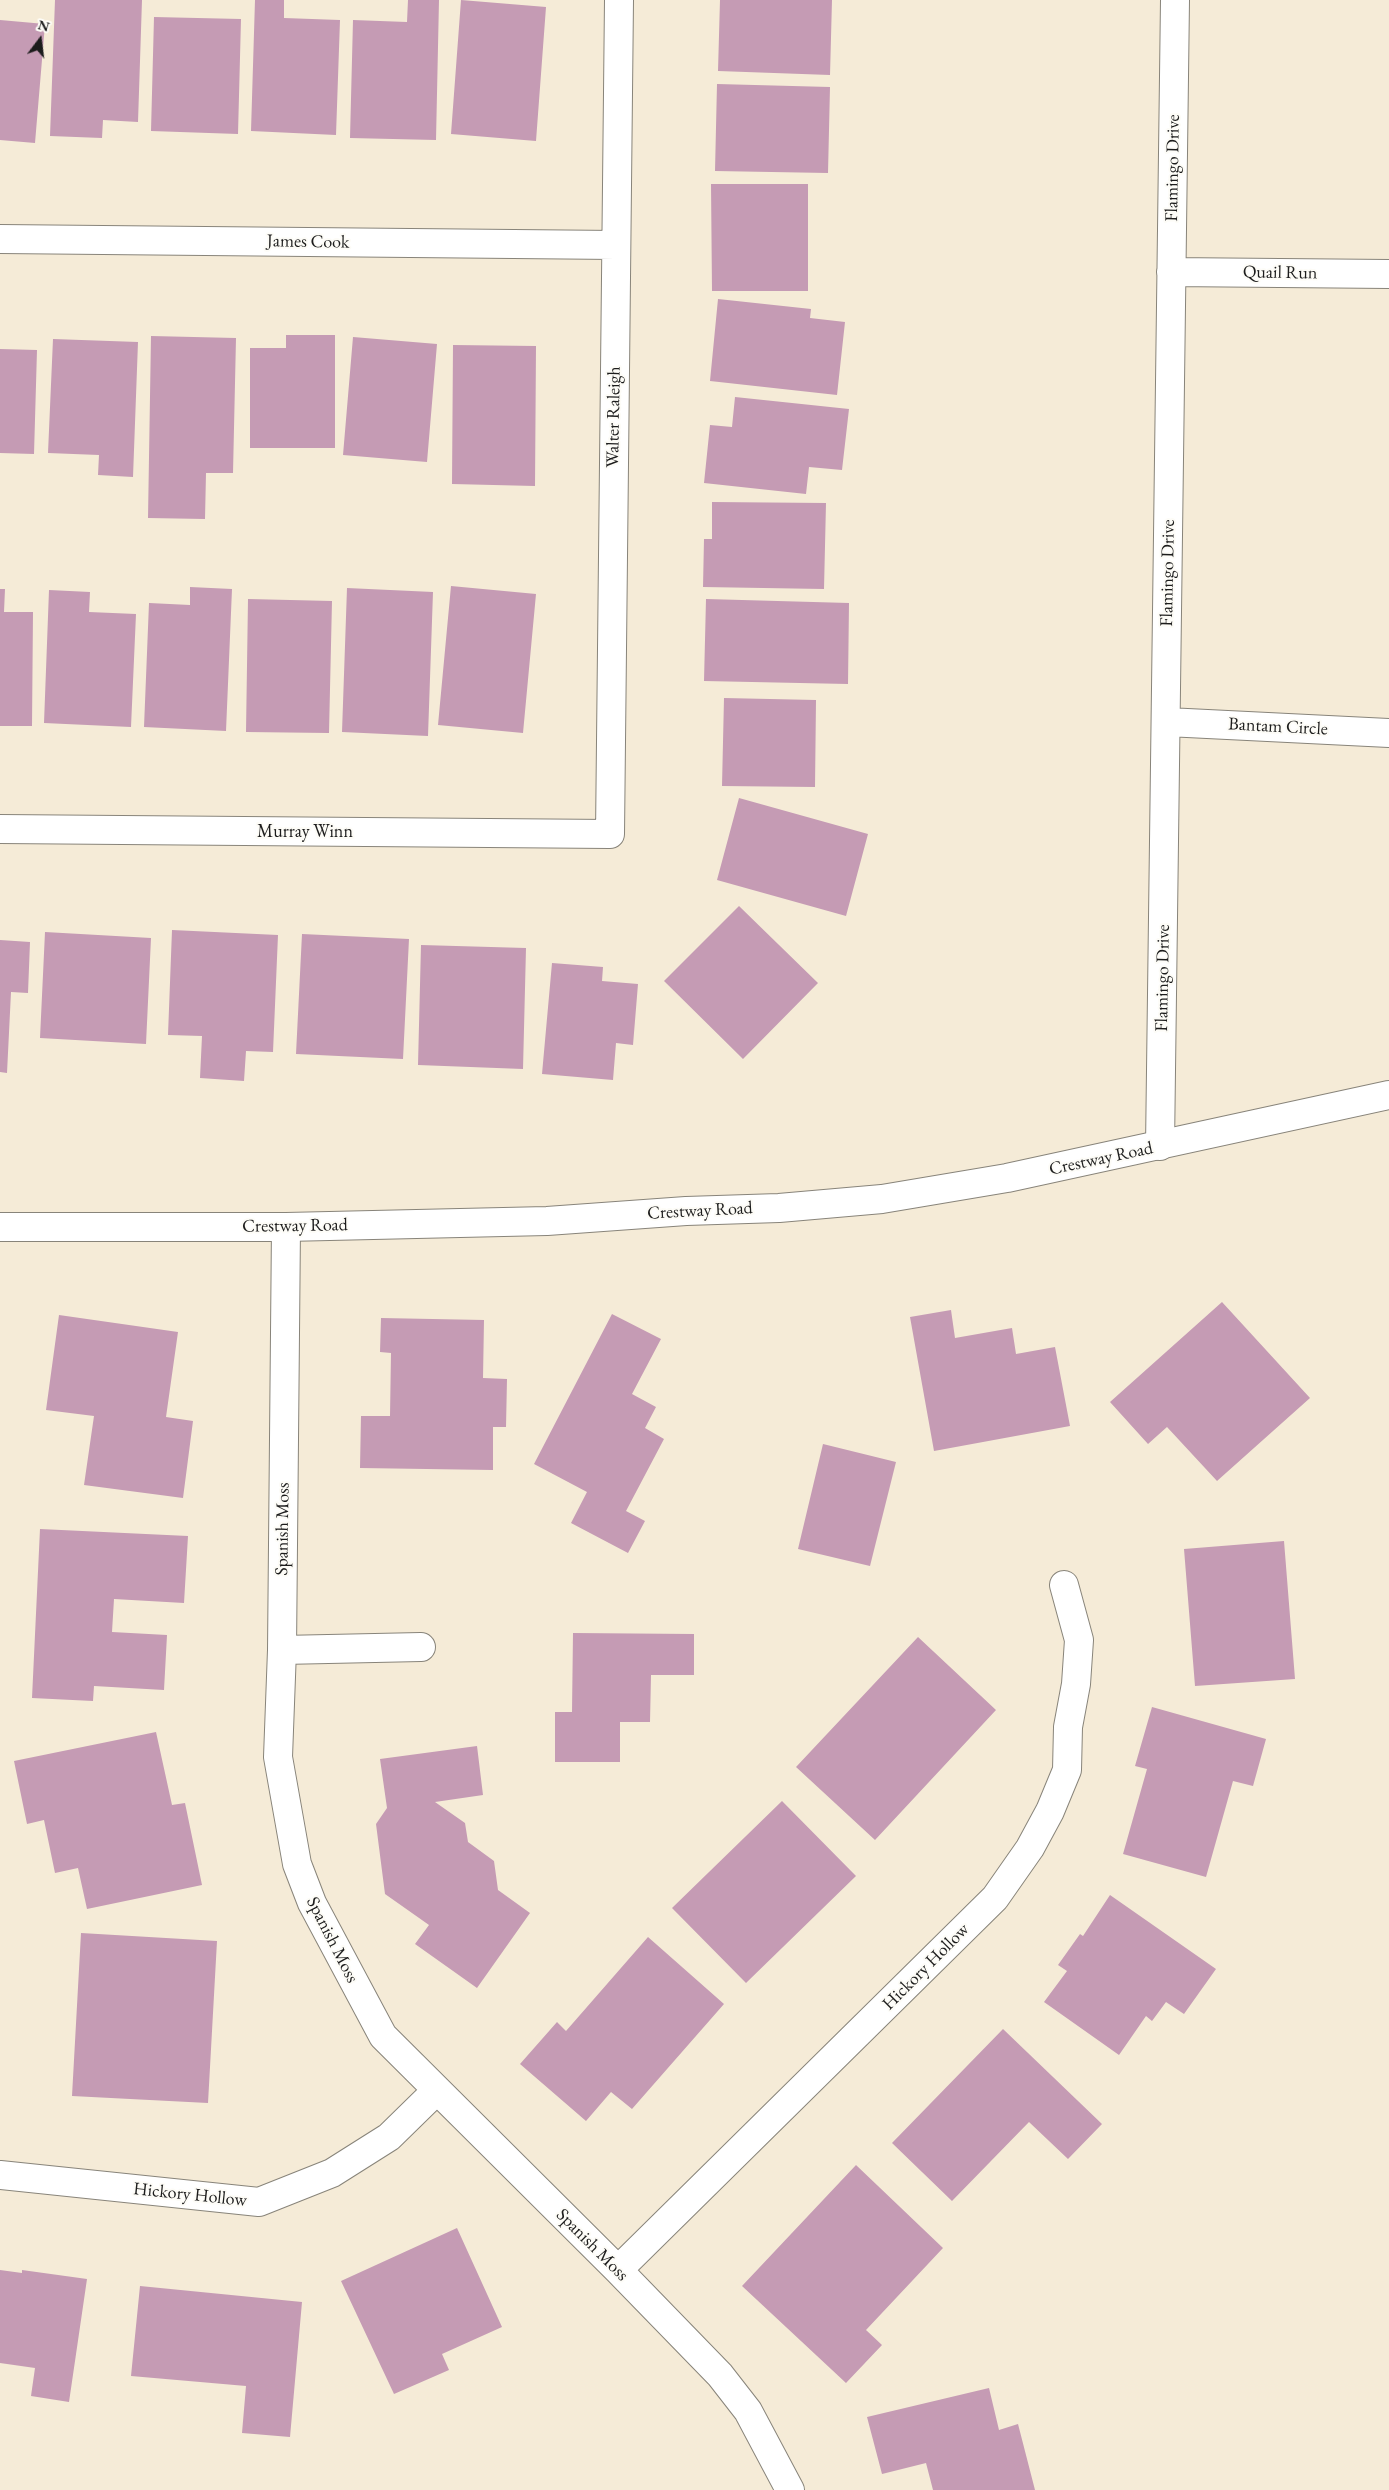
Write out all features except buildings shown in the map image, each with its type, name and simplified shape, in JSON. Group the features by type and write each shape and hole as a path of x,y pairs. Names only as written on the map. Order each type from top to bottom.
{"street":[{"name":"Walter Raleigh","path":"610,834 619,0"},
{"name":"Flamingo Drive","path":"1160,1146 1167,722 1174,0"},
{"name":"James Cook","path":"0,239 616,245"},
{"name":"Quail Run","path":"1171,272 1389,274"},
{"name":"Bantam Circle","path":"1167,722 1389,733"},
{"name":"Murray Winn","path":"0,829 610,834"},
{"name":"Crestway Road","path":"0,1227 286,1227 547,1221 686,1211 779,1208 873,1200 1007,1178 1389,1095"},
{"name":"Spanish Moss","path":"286,1227 282,1650 278,1757 296,1864 312,1903 383,2036 436,2091 618,2270 720,2375 748,2411 790,2490"},
{"name":"Hickory Hollow","path":"618,2270 995,1898 1030,1848 1050,1811 1067,1770 1068,1728 1076,1684 1079,1640 1064,1585"},
{"path":"282,1650 421,1647"},
{"name":"Hickory Hollow","path":"0,2175 259,2202 332,2173 389,2137 436,2091"}]}
